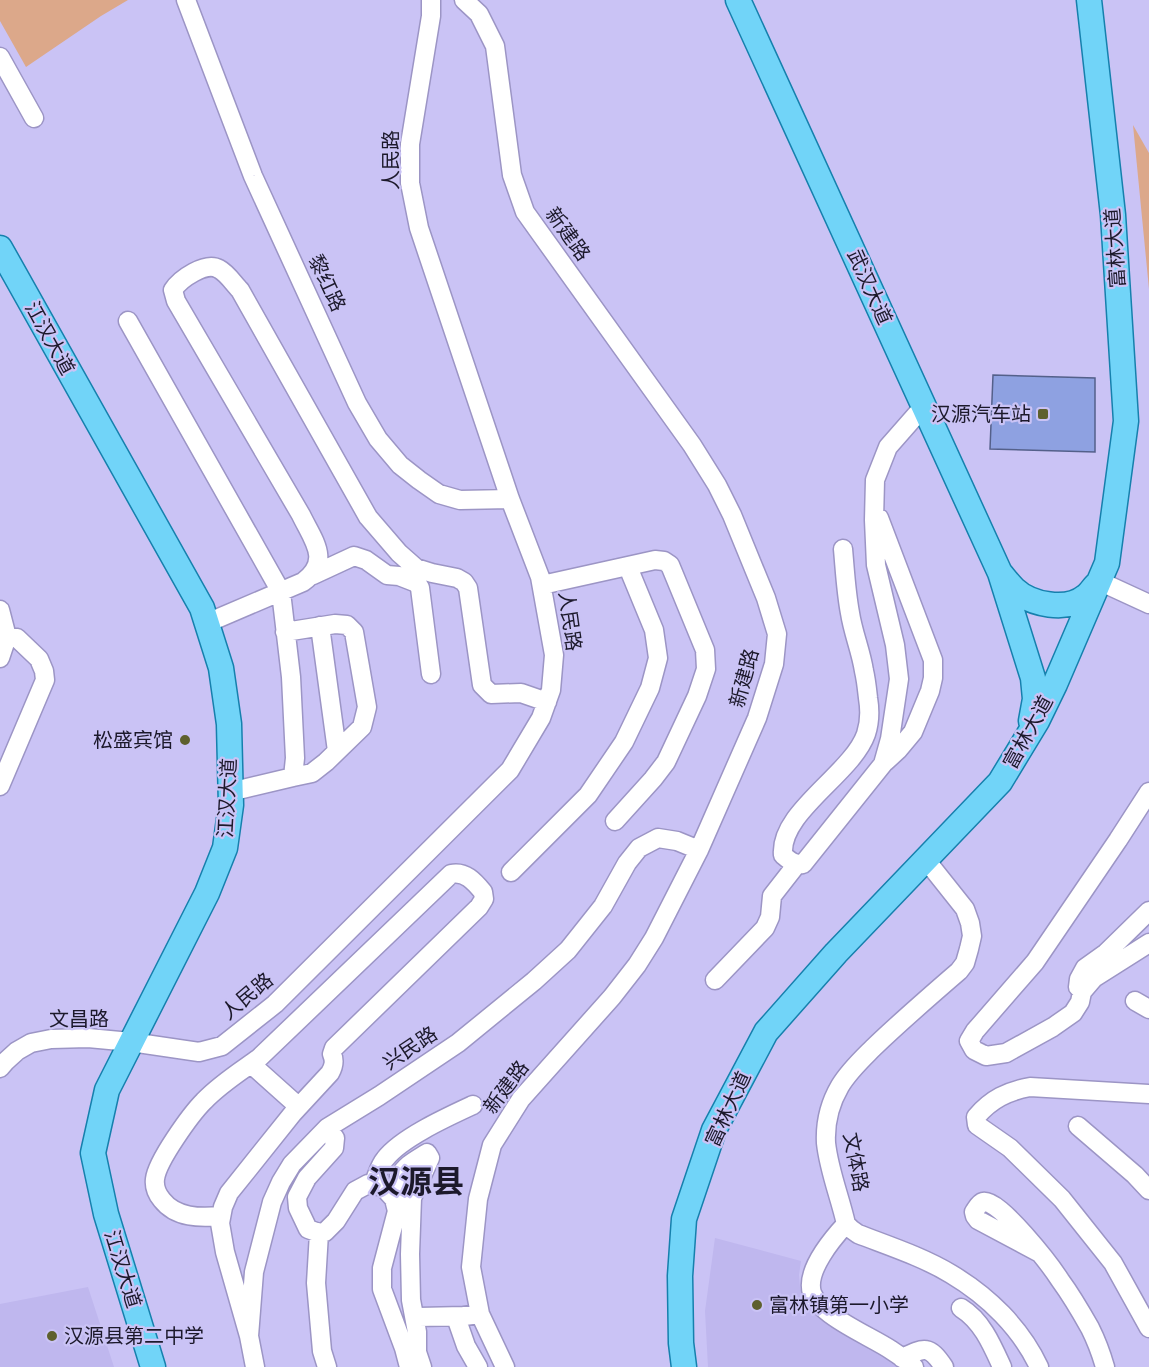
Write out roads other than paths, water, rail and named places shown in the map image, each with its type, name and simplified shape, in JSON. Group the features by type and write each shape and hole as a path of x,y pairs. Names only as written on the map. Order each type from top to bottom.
{"main road":[{"name":"武汉大道","path":"738,0 1000,574"},
{"name":"富林大道","path":"684,1367 681,1343 680,1276 684,1219 714,1130 766,1032 836,953 1000,782 1051,694 1107,563 1126,421 1113,215 1089,0"},
{"name":"江汉大道","path":"0,248 202,608 221,668 230,724 231,805 225,848 207,893 107,1090 93,1153 106,1214 153,1367"},
{"path":"1000,574 1021,594 1041,603 1053,605 1086,597 1100,580"},
{"path":"1000,574 1015,604 1024,613 1033,617 1075,616 1087,609"},
{"path":"1000,574 1017,613 1034,634 1047,672 1051,694"},
{"path":"1000,574 1034,678 1035,699 1031,722 1023,745"}],"street":[{"name":"黎红路","path":"186,0 253,176 357,403 378,439 400,465 439,494 460,501 510,499"},
{"name":"人民路","path":"131,1042 199,1052 222,1046 275,1004 510,770 541,718 551,690 554,655 540,577 510,499 418,228 410,183 410,144 431,16 430,0"},
{"name":"新建路","path":"464,0 479,14 495,46 512,175 525,212 692,445 717,485 732,515 766,598 777,634 774,664 757,718 699,850 654,938 637,965 612,996 521,1099 492,1145 478,1200 471,1268 472,1315 505,1367"},
{"path":"0,57 34,118"},
{"path":"313,575 318,564 319,552 309,531 176,301 173,290 177,282 200,269 212,266 220,269 240,290 368,517 399,553 416,568 457,578 464,582 468,588 482,685 491,694 521,693 547,702"},
{"path":"128,321 281,592 291,677 295,758 293,777"},
{"path":"883,764 890,739 898,678 895,645 876,566 875,480 888,447 924,406"},
{"path":"843,549 850,614 864,670 870,713 866,734 856,753 812,799 790,827 782,847 783,855 796,864 804,864 883,764 913,732 933,678 933,660 874,505"},
{"path":"207,624 303,582 354,556 366,560 387,575 399,576 417,583 420,588 431,674"},
{"path":"542,585 655,560 664,561 670,565 705,650 706,669 697,696 666,762 615,821"},
{"path":"511,872 588,795 624,742 650,688 658,658 654,630 628,567"},
{"path":"1100,580 1149,604"},
{"path":"0,610 7,637 0,658"},
{"path":"230,792 312,773 362,727 367,707 354,632 347,625 335,624 285,632"},
{"path":"320,626 337,751"},
{"path":"0,786 45,680 39,660 17,638 7,637"},
{"path":"1149,792 1035,962 975,1031 969,1041 974,1050 986,1056 1006,1053 1053,1027 1073,1013 1080,1002 1082,992 1094,978 1149,943"},
{"name":"兴民路","path":"255,1367 249,1336 254,1272 273,1202 292,1164 327,1128 458,1043 534,981 568,950 603,906 627,863 639,848 658,838 677,840 699,850"},
{"name":"文体路","path":"846,1224 830,1166 826,1142 830,1108 852,1069 904,1018 959,971 965,963 972,936 965,909 926,860"},
{"path":"715,980 765,928 770,917 772,896 796,864"},
{"path":"221,1216 193,1217 178,1212 167,1206 156,1193 155,1179 159,1167 186,1123 204,1100 259,1058 451,874 458,872 466,875 483,892 484,899 479,907 334,1048 333,1067 330,1073 298,1106 229,1193 220,1223 225,1252 249,1336"},
{"path":"1082,992 1078,987 1078,979 1085,968 1106,953 1149,911"},
{"name":"文昌路","path":"0,1068 17,1051 31,1043 51,1039 88,1038 131,1042"},
{"path":"251,1064 298,1106"},
{"path":"1149,1094 1030,1087 1014,1089 984,1107 976,1117 977,1125 1010,1148 1062,1198 1113,1263 1149,1328"},
{"path":"373,1185 383,1161 395,1147 472,1105"},
{"path":"1078,1126 1136,1175 1149,1190"},
{"path":"327,1128 335,1138 334,1148 307,1178 297,1197 298,1208 308,1228 319,1233 325,1232 336,1221 355,1191 368,1184 383,1187 394,1198 397,1211 382,1268 382,1289 409,1367"},
{"path":"412,1198 411,1300 417,1332 417,1352 422,1367"},
{"path":"944,1367 933,1353 920,1349 908,1362 891,1349 835,1317 819,1303 812,1293 817,1264 835,1236 846,1224 858,1234 951,1274 987,1299 1028,1344 1039,1367"},
{"path":"319,1233 316,1283 322,1351 327,1367"},
{"path":"1038,1252 1060,1280 1090,1329 1101,1351 1105,1367"},
{"path":"961,1308 971,1314 982,1327 1002,1367"},
{"path":"414,1316 472,1315"},
{"path":"472,1315 458,1323 466,1346 478,1367"}],"place":[{"name":"汉源汽车站","path":"1043,414"},
{"name":"松盛宾馆","path":"185,740"},
{"name":"富林镇第一小学","path":"757,1305"},
{"name":"汉源县第二中学","path":"52,1336"}],"district":[{"name":"汉源县","path":"416,1181"}]}
